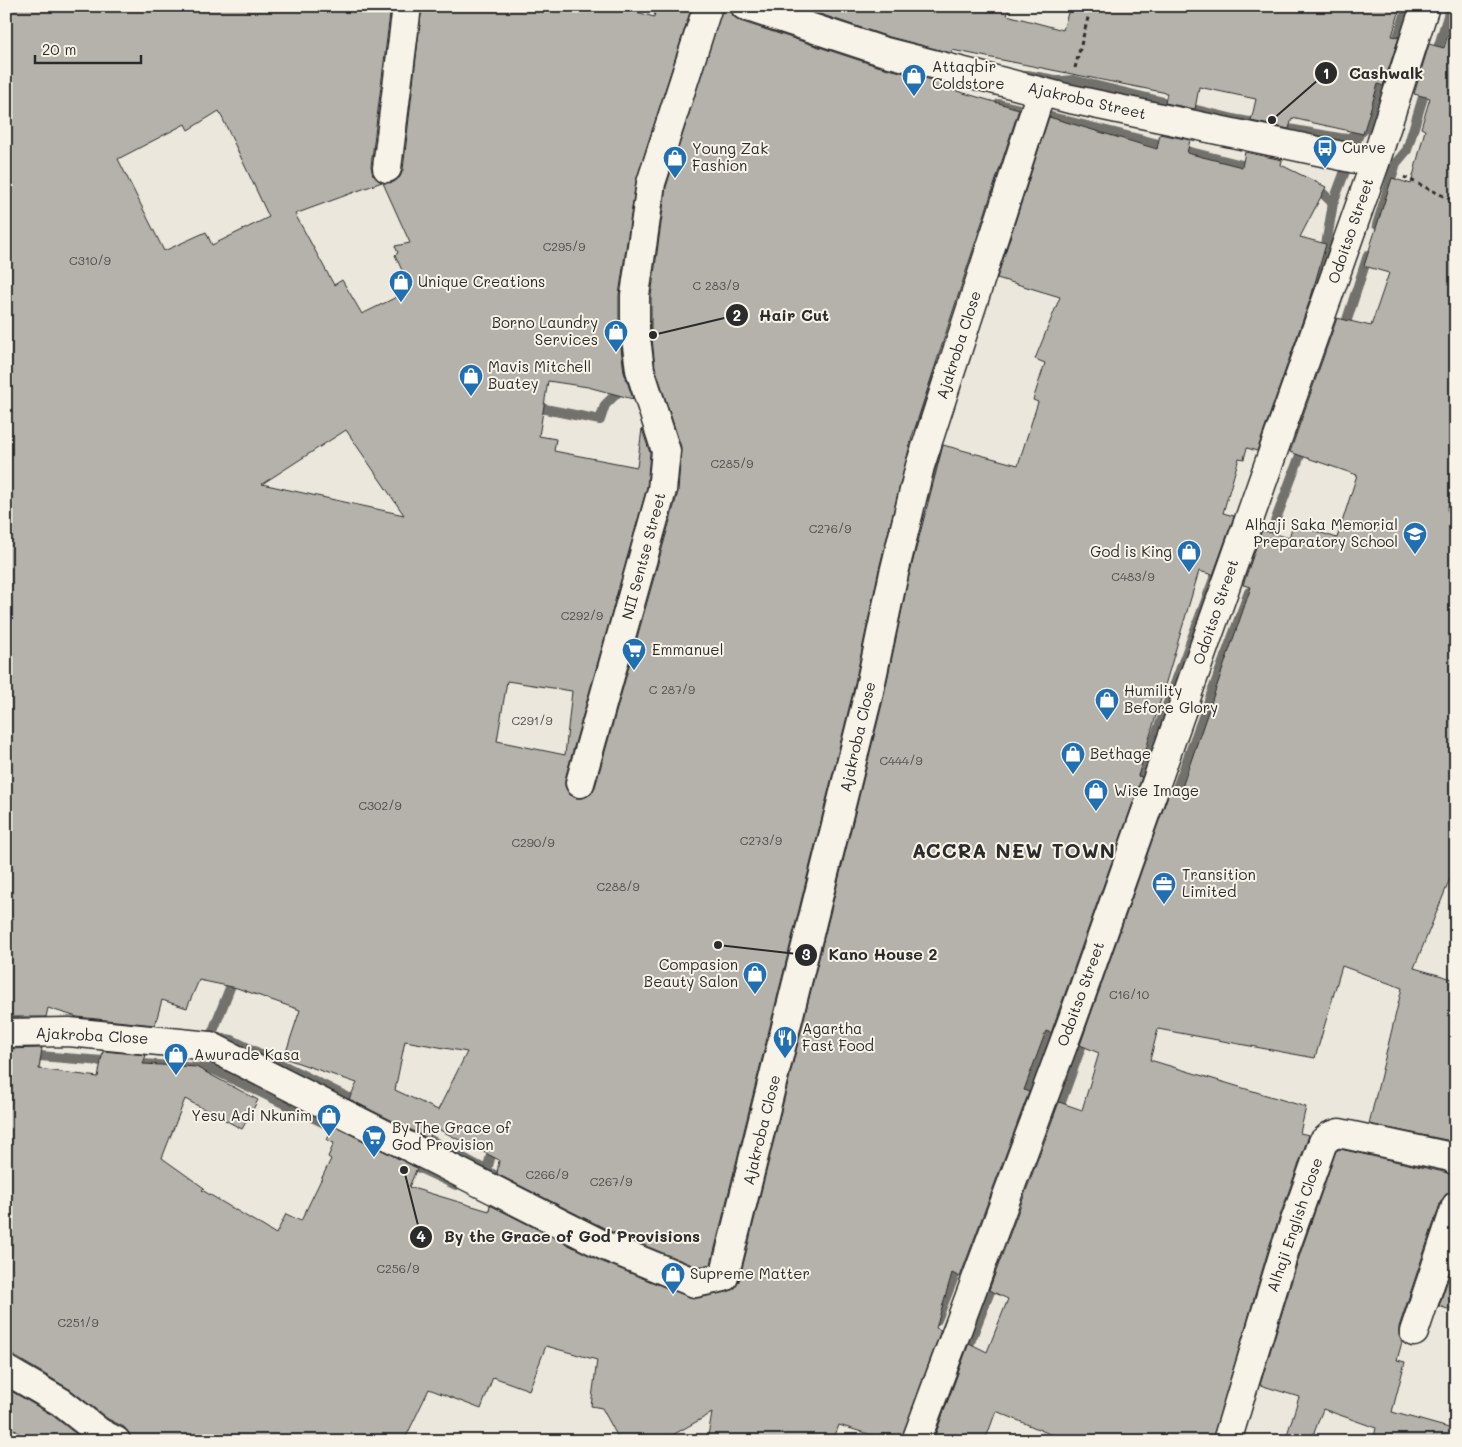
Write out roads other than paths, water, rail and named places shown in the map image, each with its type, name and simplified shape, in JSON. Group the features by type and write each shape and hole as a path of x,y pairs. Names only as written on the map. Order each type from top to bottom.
{"street":[{"path":"387,168 407,6"},
{"name":"NII Sentse Street","path":"580,783 662,490 666,451 640,370 635,330 635,295 651,183 708,6"},
{"name":"Ajakroba Street","path":"745,6 882,51 1054,95 1375,163"},
{"name":"Odoitso Street","path":"916,1441 1072,1022 1375,163 1425,6"},
{"name":"Ajakroba Close","path":"6,1033 68,1032 210,1046 605,1246 695,1283 724,1277 868,696 894,573 920,466 1054,95"},
{"name":"Alhaji English Close","path":"1227,1441 1285,1249 1323,1142 1330,1136 1339,1133 1451,1157 1456,1161"},
{"path":"1414,1332 1456,1206"},
{"path":"6,1370 61,1402 99,1432 116,1441"}],"waterway":[{"path":"1394,49 1408,6"},
{"path":"1435,58 1451,6"},
{"path":"1027,75 1061,81 1073,80 1238,120 1345,139 1359,134 1368,126 1386,73"},
{"path":"1377,225 1396,163 1407,150 1427,84"},
{"path":"999,104 1254,168"},
{"path":"1333,203 1359,134"},
{"path":"1292,359 1324,257 1333,203 1314,185"},
{"path":"1001,256 1014,229 1018,233"},
{"path":"1343,332 1368,255"},
{"path":"530,406 600,420 605,405 619,391 623,380 624,345"},
{"path":"919,428 934,366"},
{"path":"1267,543 1305,442"},
{"path":"926,497 939,451"},
{"path":"1136,789 1218,568"},
{"path":"1172,801 1249,592"},
{"path":"588,807 596,775"},
{"path":"800,903 818,842"},
{"path":"824,930 846,853"},
{"path":"211,1036 235,975"},
{"path":"1021,1103 1052,1021"},
{"path":"1056,1116 1086,1033"},
{"path":"214,1037 232,1040 361,1104"},
{"path":"27,1055 115,1062"},
{"path":"129,1063 212,1069 345,1133"},
{"path":"412,1130 509,1183"},
{"path":"487,1170 494,1144"},
{"path":"383,1151 456,1185"},
{"path":"573,1215 620,1235"},
{"path":"937,1320 959,1264"},
{"path":"931,1441 995,1279"},
{"path":"692,1292 714,1295 731,1282"}],"place":[{"name":"Attaqbir Coldstore","path":"914,97"},
{"name":"Cashwalk","path":"1272,120"},
{"name":"Curve","path":"1325,169"},
{"name":"Young Zak Fashion","path":"675,179"},
{"name":"Unique Creations","path":"401,303"},
{"name":"Hair Cut","path":"653,335"},
{"name":"Borno Laundry Services","path":"616,353"},
{"name":"Mavis Mitchell Buatey","path":"471,397"},
{"name":"Alhaji Saka Memorial Preparatory School","path":"1415,555"},
{"name":"God is King","path":"1189,573"},
{"name":"Emmanuel","path":"634,671"},
{"name":"Humility Before Glory","path":"1107,721"},
{"name":"Bethage","path":"1073,775"},
{"name":"Wise Image","path":"1096,812"},
{"name":"Transition Limited","path":"1164,905"},
{"name":"Kano House 2","path":"718,945"},
{"name":"Compasion Beauty Salon","path":"755,995"},
{"name":"Agartha Fast Food","path":"785,1059"},
{"name":"Awurade Kasa","path":"176,1076"},
{"name":"Yesu Adi Nkunim","path":"329,1137"},
{"name":"By The Grace of God Provision","path":"374,1158"},
{"name":"By the Grace of God Provisions","path":"404,1170"},
{"name":"Supreme Matter","path":"673,1295"}],"district":[{"name":"ACCRA NEW TOWN","path":"1014,851"}]}
